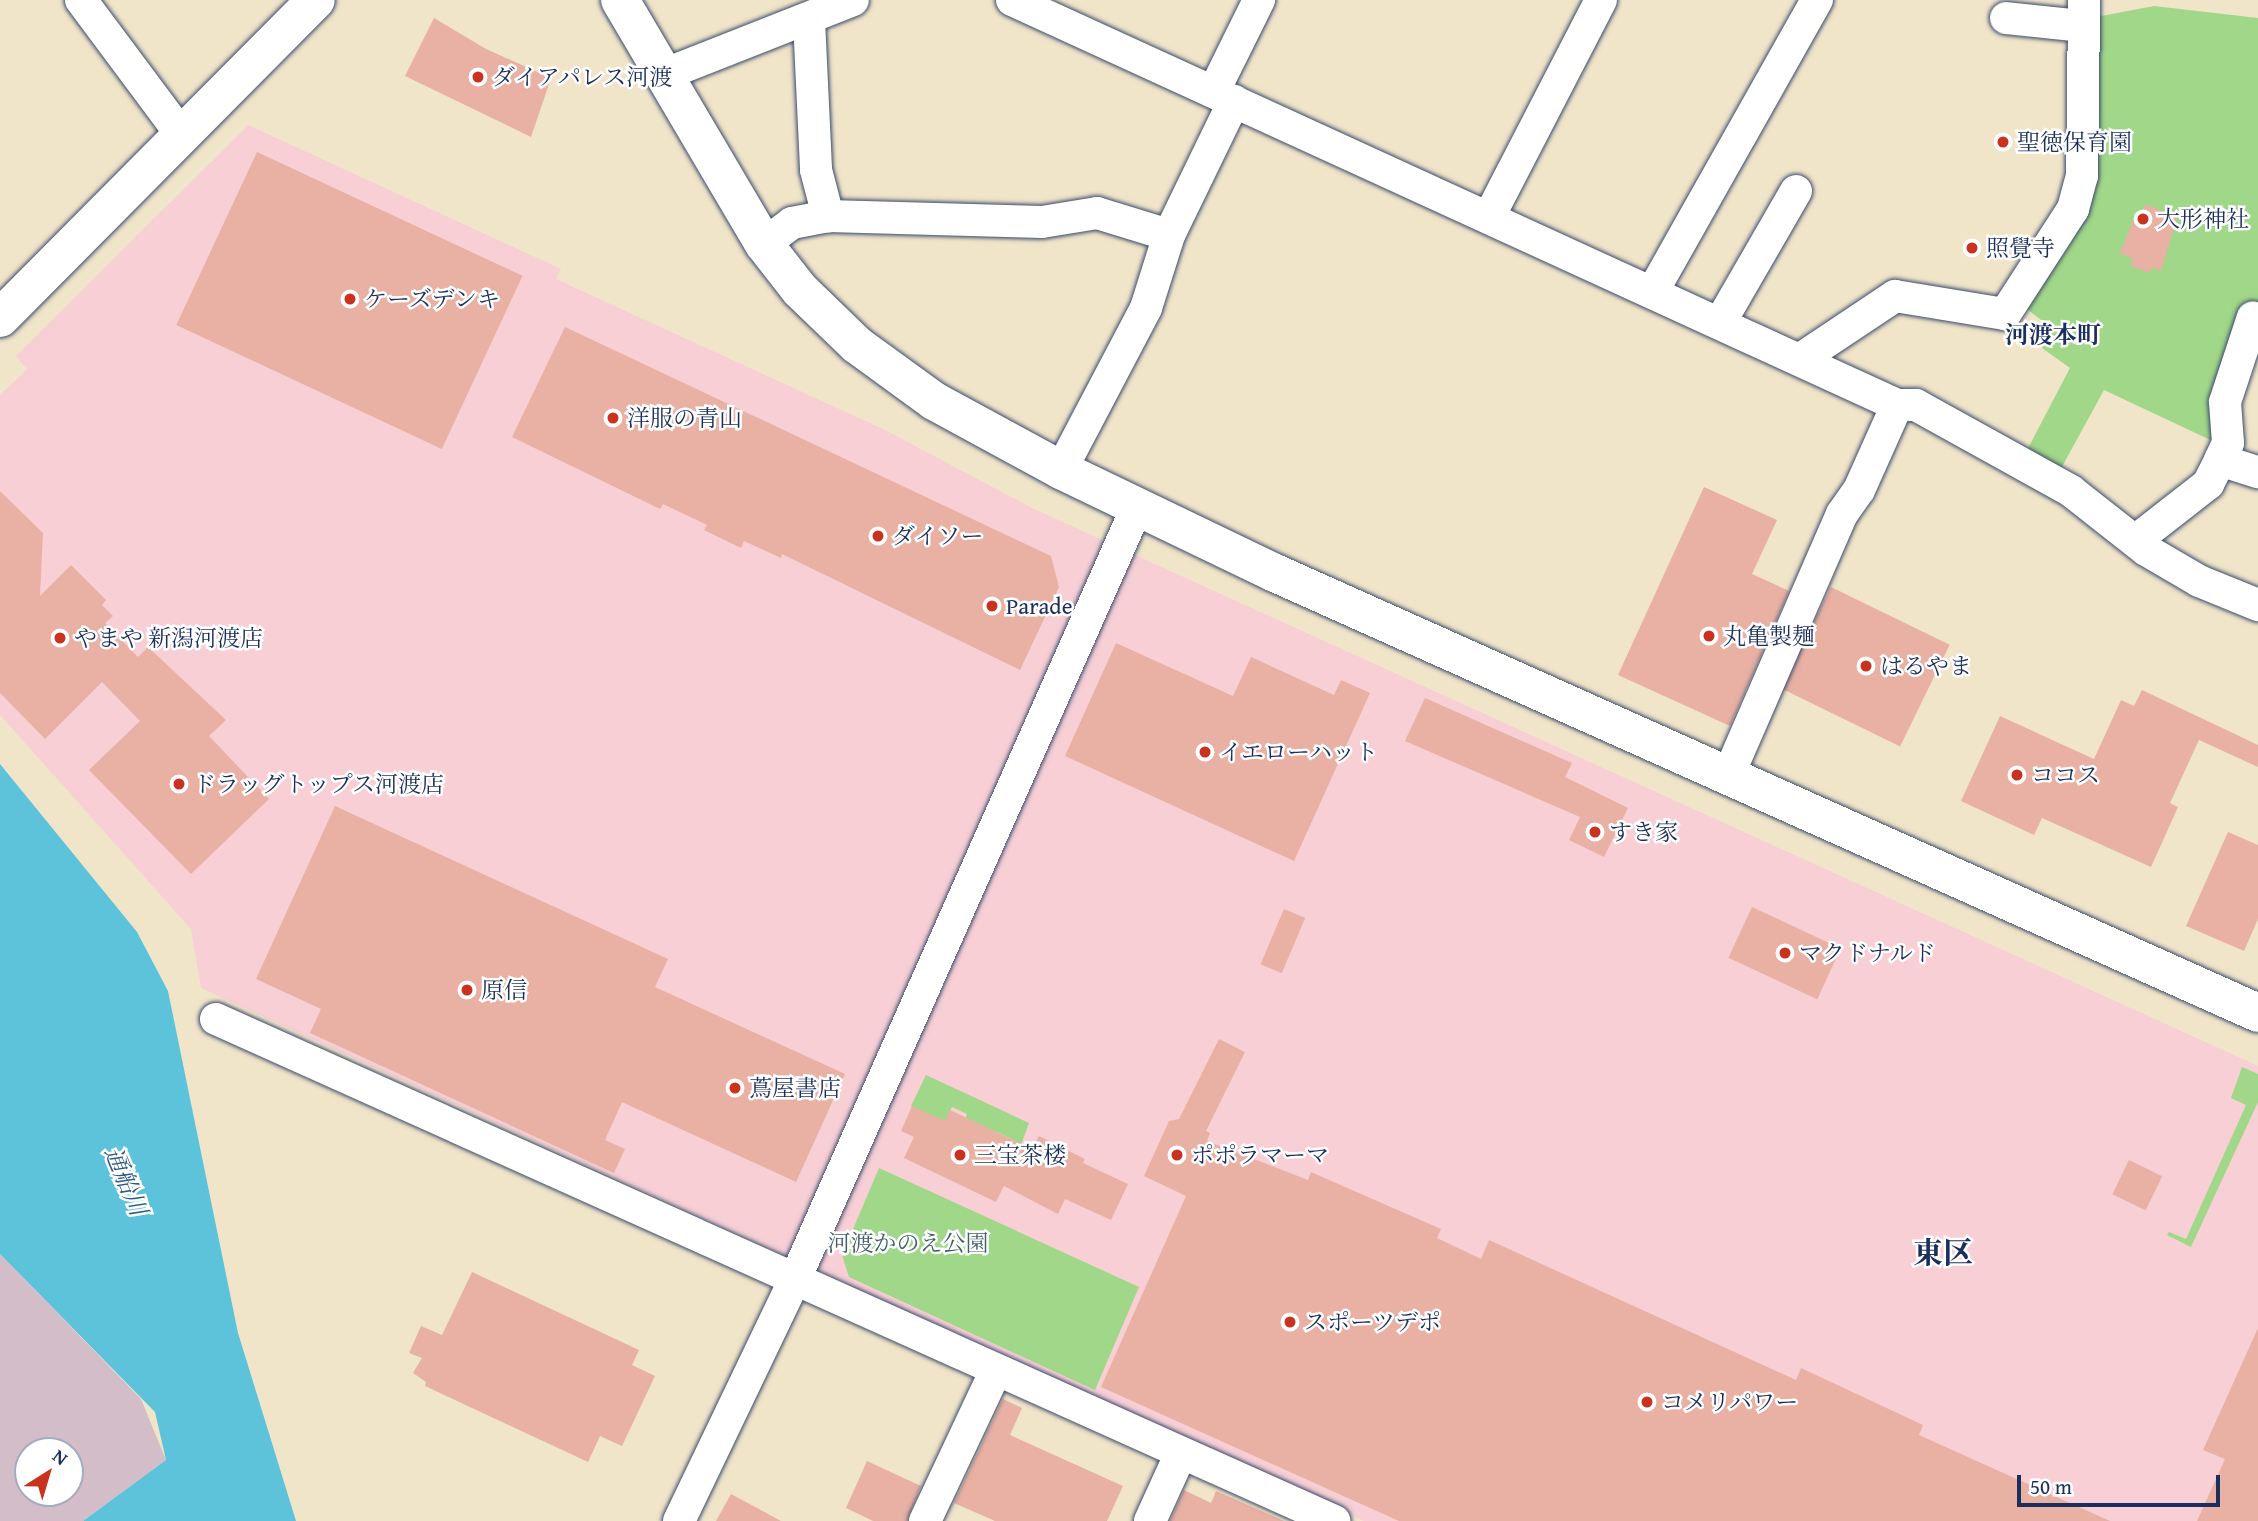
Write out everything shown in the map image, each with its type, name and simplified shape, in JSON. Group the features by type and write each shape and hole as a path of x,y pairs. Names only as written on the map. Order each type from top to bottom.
{"street":[{"path":"80,0 181,134"},
{"path":"0,318 316,0"},
{"path":"620,0 764,244 800,290 894,375 1061,470 1137,507 2258,1013"},
{"path":"663,75 809,20 853,0"},
{"path":"1012,0 1802,358 1897,405 1916,405 2071,491 2135,541 2199,581 2258,606"},
{"path":"1061,470 1146,309 1170,235 1259,0"},
{"path":"1489,217 1601,0"},
{"path":"1653,291 1817,0"},
{"path":"1802,358 1895,296 2005,314 2073,209 2082,176 2083,13 2006,18"},
{"path":"809,20 816,170 828,216"},
{"path":"1721,321 1796,191"},
{"path":"764,244 792,223 828,216 1042,222 1097,213 1170,235"},
{"path":"2135,541 2207,484 2220,460 2228,443 2225,402 2253,317"},
{"path":"1728,776 1842,514 1859,490 1897,405"},
{"path":"2220,460 2258,472"},
{"path":"679,1521 796,1277 1137,507"},
{"path":"216,1019 796,1277 1334,1521"},
{"path":"925,1521 996,1370"},
{"path":"1150,1521 1181,1453"}],"shaded area":[{"path":"248,125 561,269 556,279 885,430 1032,508 2258,1066 2258,1521 1364,1521 201,988 191,929 0,715 0,395 27,369 16,356"},
{"path":"0,1254 141,1399 166,1460 83,1521 0,1521"}],"green space":[{"path":"2154,6 2258,18 2258,309 2219,444 2104,390 2058,474 2025,454 2070,368 2042,348 2054,330 2027,309 2073,240 2095,175 2096,17"},
{"path":"2242,1067 2258,1074 2258,1102 2191,1247 2167,1235 2169,1232 2186,1239 2246,1105 2231,1098"},
{"path":"926,1075 1029,1123 1017,1156 1016,1141 997,1132 992,1143 961,1129 967,1114 952,1107 945,1122 911,1106"},
{"name":"河渡かのえ公園","path":"879,1168 1139,1287 1095,1390 849,1277 842,1255"}],"water":[{"name":"通船川","path":"0,764 137,932 168,991 238,1333 296,1521 83,1521 166,1460 155,1412 0,1254"}],"building":[{"name":"ダイアパレス河渡","path":"434,18 486,49 551,78 531,137 405,76"},
{"name":"ケーズデンキ","path":"257,152 523,276 442,449 176,325"},
{"path":"2146,204 2177,218 2161,271 2152,267 2149,273 2130,265 2133,259 2120,253 2134,218 2139,220"},
{"path":"565,327 1051,556 1059,587 1020,670 782,554 781,558 744,541 741,548 704,530 707,525 663,504 660,509 512,437"},
{"name":"丸亀製麺","path":"1704,487 1777,520 1752,574 1789,591 1730,726 1618,675"},
{"path":"0,491 43,533 40,596 71,565 106,600 102,605 113,616 105,623 138,657 148,647 226,720 209,736 269,799 191,874 89,770 140,721 102,682 45,739 0,693"},
{"name":"はるやま","path":"1831,587 1950,645 1900,746 1781,689"},
{"name":"イエローハット","path":"1116,643 1233,696 1251,657 1334,695 1341,680 1370,693 1294,861 1065,756"},
{"path":"2142,690 2258,745 2258,767 2199,740 2170,803 2178,807 2151,867 2042,818 2034,835 1961,801 2000,716 2094,759 2121,700 2134,706"},
{"path":"1425,698 1572,763 1565,777 1628,808 1604,857 1569,840 1580,817 1405,741"},
{"name":"原信","path":"335,806 668,959 655,987 845,1074 796,1182 622,1102 605,1140 625,1149 614,1173 310,1033 321,1009 256,979"},
{"path":"2228,832 2258,845 2258,919 2244,951 2186,926"},
{"name":"マクドナルド","path":"1752,907 1841,948 1817,999 1728,958"},
{"path":"1284,909 1305,918 1282,973 1261,964"},
{"path":"1219,1039 1245,1052 1206,1131 1210,1133 1207,1141 1308,1180 1311,1172 1441,1229 1437,1238 1481,1259 1489,1240 1796,1380 1801,1368 1923,1425 1919,1435 2110,1521 1399,1521 1101,1387 1186,1196 1144,1176 1169,1121 1179,1119"},
{"path":"912,1106 945,1121 950,1110 1032,1149 1039,1136 1085,1159 1083,1163 1128,1184 1111,1220 1065,1199 1058,1214 1004,1186 996,1202 904,1158 914,1137 901,1131"},
{"path":"2129,1160 2162,1176 2146,1210 2112,1194"},
{"path":"472,1272 639,1350 632,1365 655,1376 622,1446 600,1436 588,1462 425,1386 426,1382 413,1373 422,1358 409,1353 421,1326 442,1335"},
{"path":"2258,1328 2258,1521 2197,1521 2225,1459 2203,1450"},
{"path":"1003,1399 1022,1408 1010,1435 1123,1486 1107,1521 995,1521 954,1503"},
{"path":"867,1461 921,1486 907,1521 873,1521 846,1508"},
{"path":"1184,1490 1211,1503 1216,1491 1284,1521 1170,1521"},
{"path":"731,1494 781,1521 716,1521"}],"place":[{"name":"ダイアパレス河渡","path":"478,77"},
{"name":"聖徳保育園","path":"2003,142"},
{"name":"大形神社","path":"2143,219"},
{"name":"照覺寺","path":"1972,248"},
{"name":"ケーズデンキ","path":"350,299"},
{"name":"洋服の青山","path":"613,418"},
{"name":"ダイソー","path":"878,536"},
{"name":"Parade","path":"992,606"},
{"name":"丸亀製麺","path":"1709,636"},
{"name":"やまや 新潟河渡店","path":"60,638"},
{"name":"はるやま","path":"1866,666"},
{"name":"イエローハット","path":"1205,752"},
{"name":"ココス","path":"2017,775"},
{"name":"ドラッグトップス河渡店","path":"179,784"},
{"name":"すき家","path":"1595,832"},
{"name":"マクドナルド","path":"1785,953"},
{"name":"原信","path":"467,990"},
{"name":"蔦屋書店","path":"735,1088"},
{"name":"三宝茶楼","path":"960,1155"},
{"name":"ポポラマーマ","path":"1177,1155"},
{"name":"スポーツデポ","path":"1290,1322"},
{"name":"コメリパワー","path":"1647,1402"}],"district":[{"name":"河渡本町","path":"2053,335"},
{"name":"東区","path":"1943,1252"}]}
